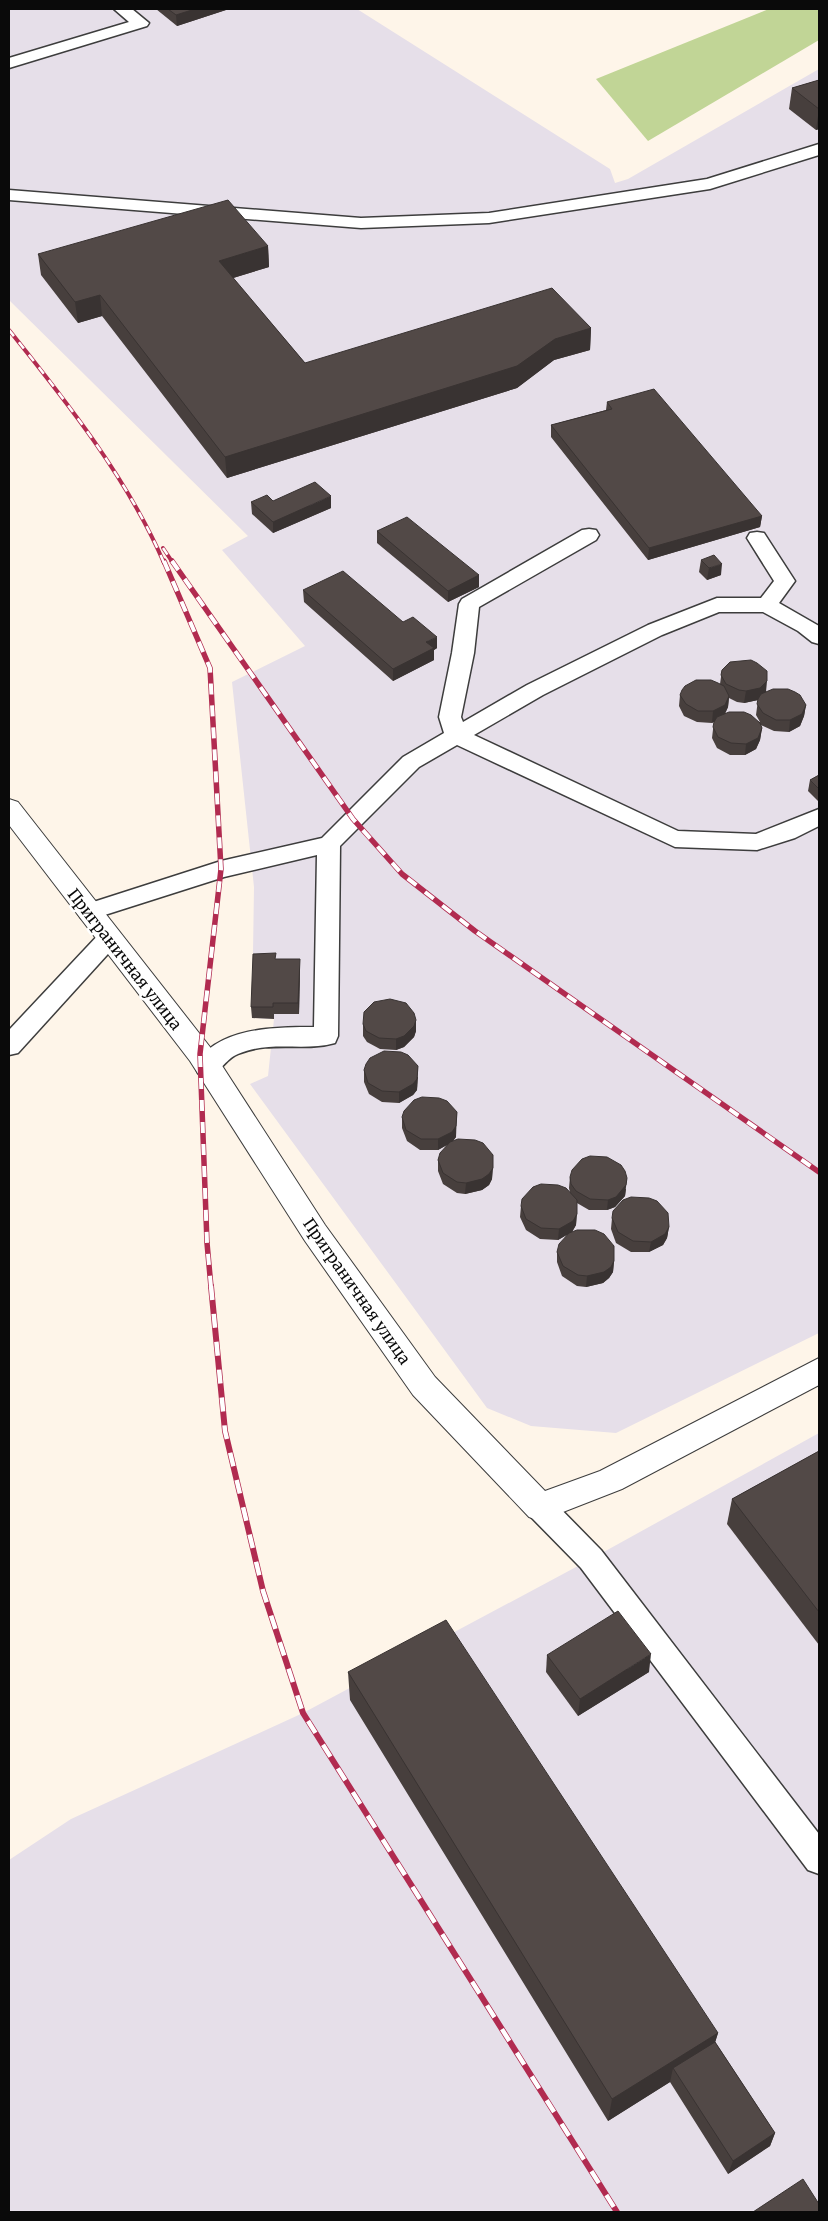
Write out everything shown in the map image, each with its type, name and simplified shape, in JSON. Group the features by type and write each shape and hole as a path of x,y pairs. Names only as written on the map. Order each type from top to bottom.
{"street":[{"name":"Приграничная улица","path":"9,808 208,1066 315,1233 424,1386 540,1508"},
{"path":"540,1508 611,1480 819,1372"}],"lane":[{"path":"9,63 141,23 122,9"},
{"path":"9,196 361,223 488,218 710,184 819,149"},
{"path":"588,535 469,604 463,653 450,718 456,736 674,839 757,842 788,832 819,816"},
{"path":"756,538 785,581 767,605"},
{"path":"89,912 221,869 329,844 410,762 535,690 655,630 717,605 767,605 805,626 819,638"},
{"path":"208,1066 229,1047 272,1036 326,1036 329,844"},
{"path":"9,1046 109,938"},
{"path":"540,1508 591,1559 819,1859"}],"shaded area":[{"path":"9,9 357,9 610,169 615,183 628,179 819,69 819,1333 616,1433 531,1426 487,1408 250,1084 268,1076 274,1019 252,1018 254,887 232,682 305,646 222,550 248,536 9,300"},
{"path":"819,1433 819,2212 9,2212 9,1860 71,1819 303,1713 591,1559"}],"green space":[{"path":"769,9 819,9 819,40 648,141 596,79"}],"building":[{"path":"168,9 195,9 176,15"},
{"path":"819,80 819,109 792,88"},
{"path":"228,200 268,246 219,261 305,363 552,288 591,328 555,339 517,366 225,457 100,295 75,302 38,254"},
{"path":"654,389 762,516 649,548 551,425 612,409 607,402"},
{"path":"315,482 331,496 273,522 251,502 267,495 273,501"},
{"path":"407,517 479,575 448,591 377,531"},
{"path":"714,555 722,564 709,568 701,560"},
{"path":"343,571 403,622 413,617 437,637 426,642 434,648 393,669 303,590"},
{"path":"751,660 767,671 767,681 760,688 746,691 726,684 721,675 722,670 730,662"},
{"path":"696,680 711,680 724,686 729,696 725,705 713,711 698,711 686,704 680,695 682,690 685,686"},
{"path":"773,689 788,689 800,695 806,705 802,714 790,720 776,720 763,713 757,704 758,699 761,694"},
{"path":"729,712 744,712 760,723 762,728 758,738 746,744 731,743 718,737 713,727 714,722 717,717"},
{"path":"819,775 819,789 810,780"},
{"path":"276,953 275,959 300,959 298,1003 273,1003 273,1007 251,1007 253,954"},
{"path":"390,999 406,1003 414,1013 416,1020 414,1026 404,1036 396,1039 379,1038 366,1031 363,1024 364,1012 374,1002"},
{"path":"384,1051 401,1052 408,1055 418,1066 417,1079 413,1084 399,1092 382,1091 368,1083 364,1070 366,1064 370,1058"},
{"path":"422,1097 439,1098 447,1101 457,1112 456,1126 452,1132 438,1139 421,1139 406,1130 402,1117 404,1111 414,1100"},
{"path":"458,1139 475,1140 483,1143 493,1155 493,1168 489,1174 482,1179 466,1183 457,1182 443,1173 438,1160 440,1153 450,1142"},
{"path":"590,1156 607,1157 621,1165 625,1171 626,1185 616,1197 608,1200 590,1199 576,1191 571,1184 572,1170 582,1159"},
{"path":"541,1184 558,1185 566,1188 577,1200 577,1214 573,1221 559,1229 541,1228 526,1219 521,1206 522,1199 533,1187"},
{"path":"631,1197 649,1198 657,1201 668,1213 669,1227 665,1234 651,1242 633,1241 618,1232 612,1218 613,1211 623,1200"},
{"path":"577,1230 595,1230 604,1234 614,1246 614,1261 611,1267 604,1272 587,1276 578,1275 563,1266 557,1252 559,1244 569,1233"},
{"path":"819,1451 819,1612 732,1499"},
{"path":"618,1611 651,1654 580,1699 547,1655"},
{"path":"446,1620 718,2033 612,2099 348,1672"},
{"path":"715,2042 775,2133 733,2161 673,2068"},
{"path":"803,2179 819,2204 819,2212 753,2212"}],"railway":[{"path":"9,330 74,413 114,471 133,501 164,563"},
{"path":"163,548 173,563"},
{"path":"164,561 210,668 221,869 200,1054 207,1243 211,1287"},
{"path":"172,561 353,819 402,874 475,931 819,1172"},
{"path":"211,1286 225,1431 263,1591 303,1713 617,2212"}]}
